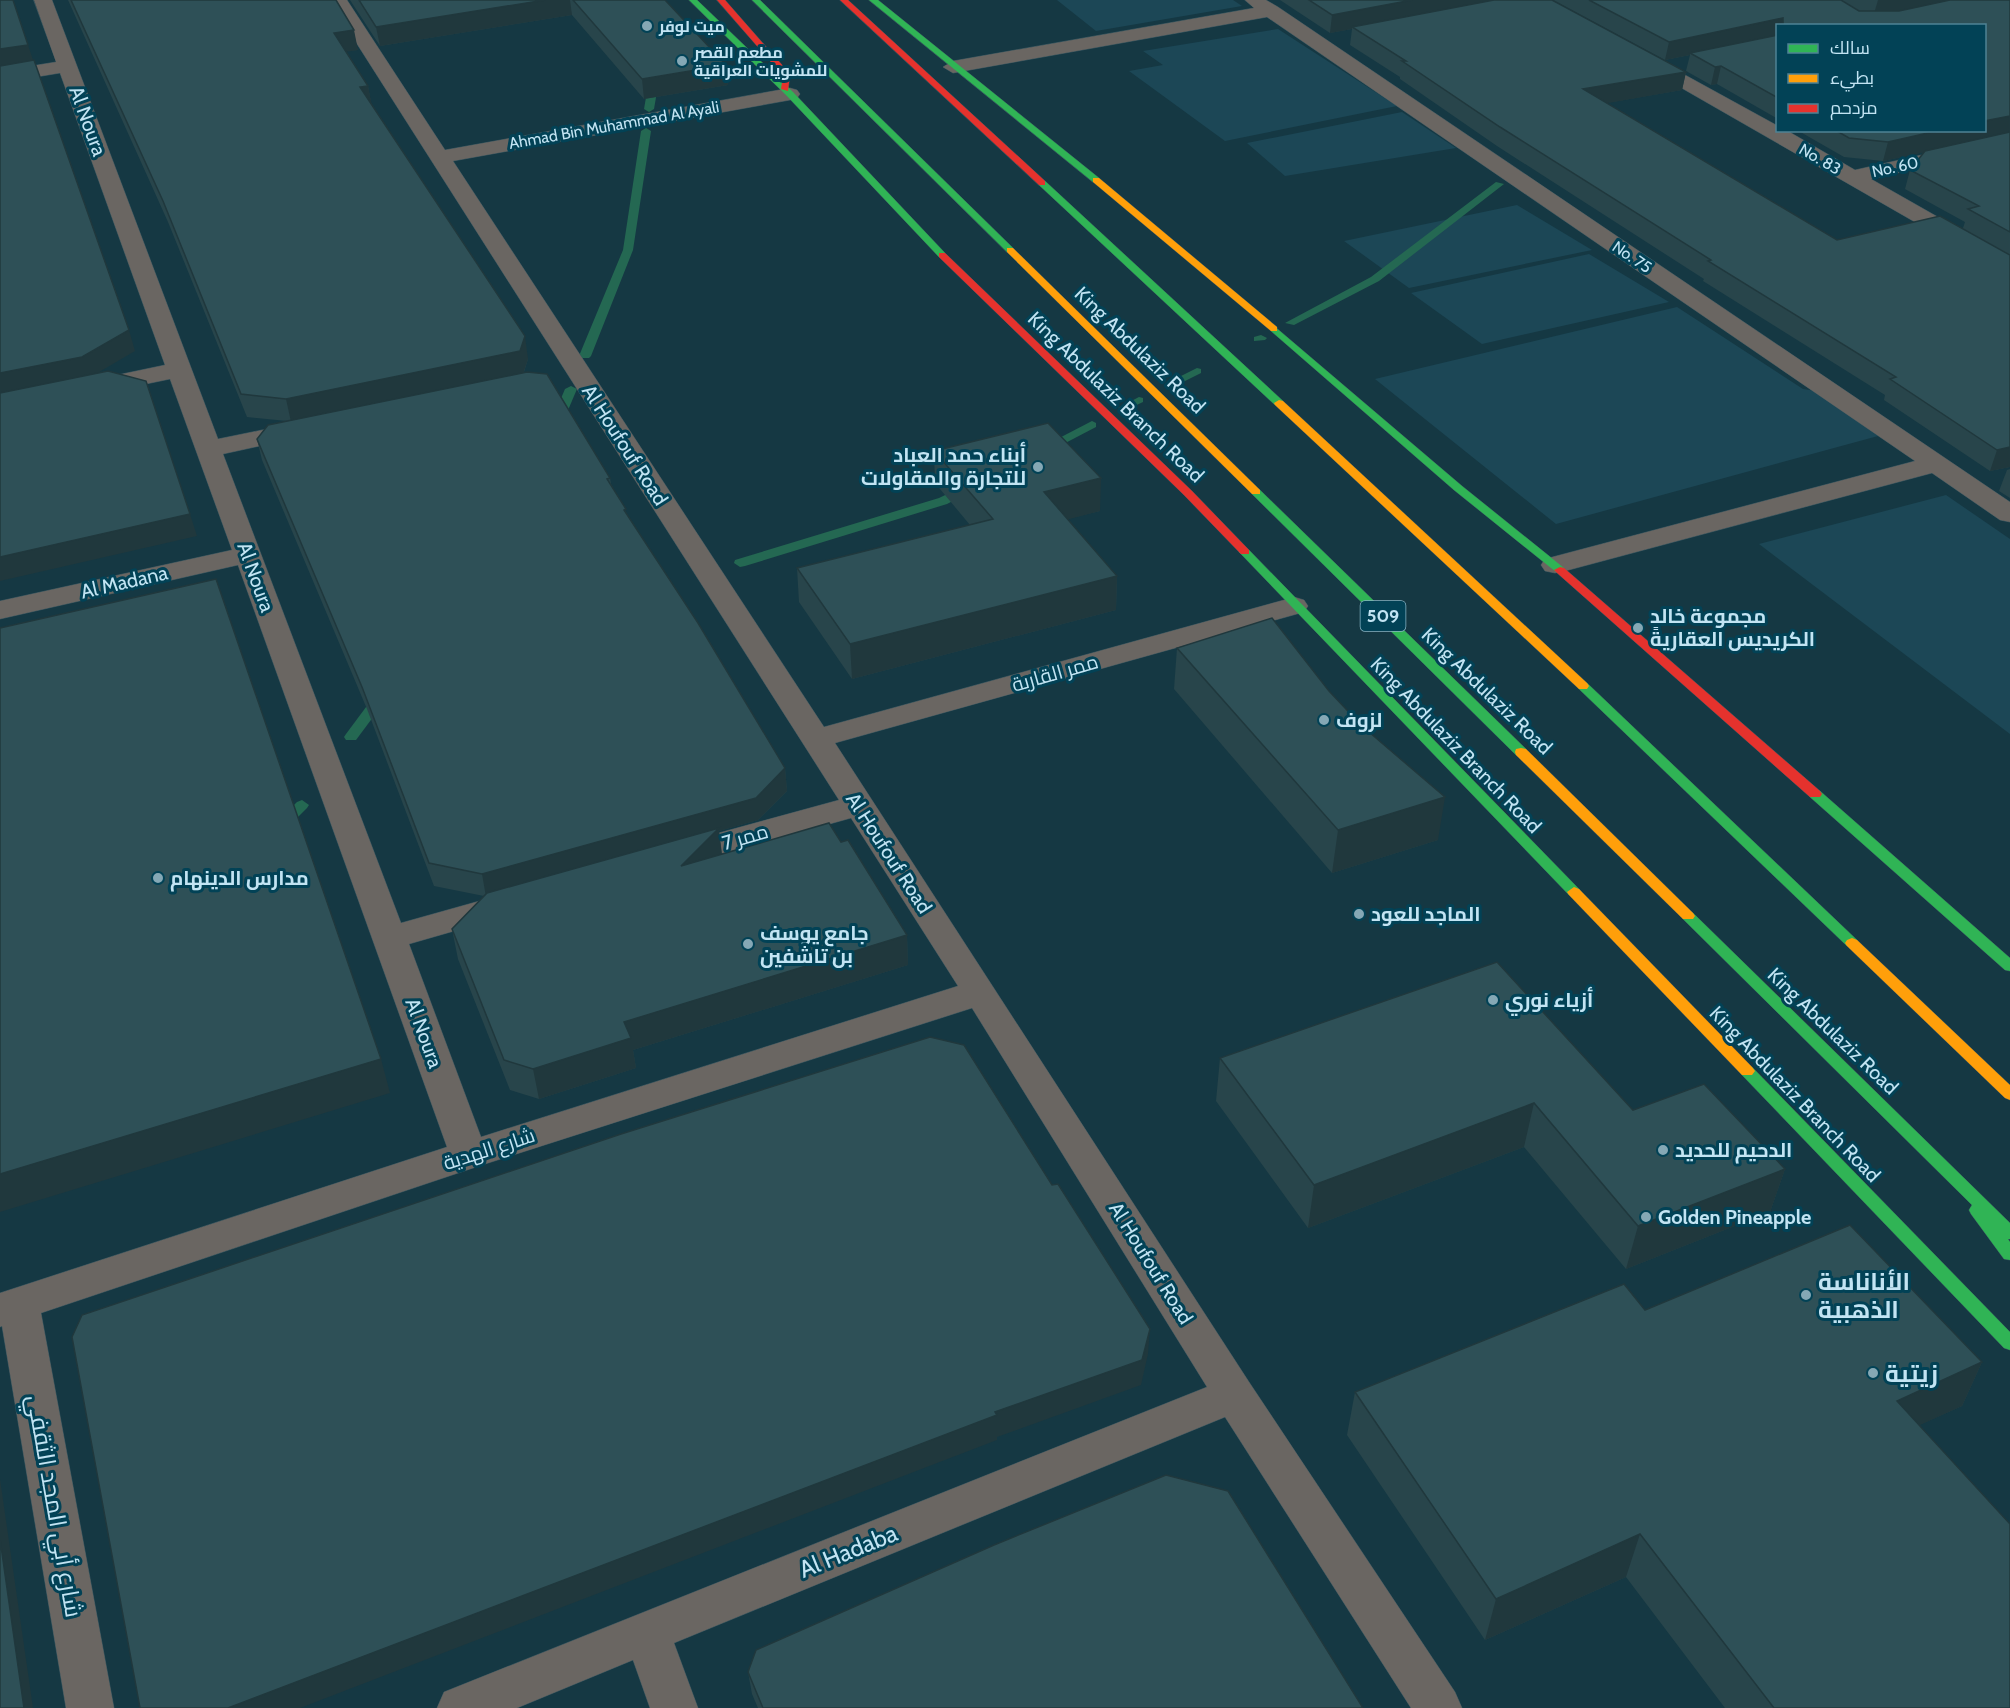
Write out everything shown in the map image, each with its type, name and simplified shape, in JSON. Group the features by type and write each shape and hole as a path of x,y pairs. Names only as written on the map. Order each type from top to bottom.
{"main road":[{"name":"King Abdulaziz Branch Road","path":"693,0 788,92 933,246 1188,493 1294,606 2010,1343"},
{"path":"721,0 787,76 788,92"},
{"name":"King Abdulaziz Road","path":"756,0 2010,1233"},
{"path":"844,0 1469,578 2010,1094"},
{"path":"873,0 953,67 1032,125 1150,223 1458,488 1555,565 2010,966"},
{"path":"886,0 939,47 953,67"},
{"path":"1949,1172 2010,1254"}],"street":[{"name":"Al Noura","path":"43,0 468,1155"},
{"name":"Al Houfouf Road","path":"338,0 439,157 567,375 816,739 980,992 1234,1395 1438,1708"},
{"path":"953,67 1262,5"},
{"name":"No. 75","path":"1262,5 2010,514"},
{"path":"1320,43 1342,38"},
{"name":"No. 83","path":"1631,51 2010,267"},
{"path":"1662,68 1686,63"},
{"path":"0,76 67,66"},
{"name":"Ahmad Bin Muhammad Al Ayali","path":"439,157 788,92"},
{"name":"No. 60","path":"1850,177 2010,141"},
{"path":"67,392 179,370"},
{"path":"208,449 324,425"},
{"path":"1555,565 1935,464"},
{"path":"1970,487 2000,479"},
{"name":"Al Madana","path":"0,610 247,555"},
{"name":"ممر القاربة","path":"816,739 1294,606"},
{"name":"ممر 7","path":"652,863 858,805"},
{"path":"389,938 538,895"},
{"name":"شارع الهدية","path":"10,1307 468,1155 980,992"},
{"name":"شارع أبي المجد الثقفي","path":"10,1307 90,1708"},
{"name":"Al Hadaba","path":"461,1708 1234,1395"},
{"path":"647,1633 674,1708"}],"shaded area":[{"path":"1057,0 1233,0 1242,6 1096,31"},
{"path":"1278,29 1397,106 1225,141 1129,71 1163,65 1143,51"},
{"path":"1402,112 1456,148 1285,176 1247,143"},
{"path":"1517,205 1592,250 1409,288 1344,241"},
{"path":"1589,254 1669,302 1482,344 1411,293"},
{"path":"1677,307 1803,389 1816,391 1878,436 1556,524 1375,379"},
{"path":"1946,495 2010,539 2010,734 1759,544"}],"building":[{"path":"0,0 13,0 28,45 0,49"},
{"path":"71,0 336,0 354,30 334,33 368,86 360,87 525,336 520,351 286,399 241,394 163,201"},
{"path":"359,0 545,0 376,27"},
{"path":"573,0 665,0 726,65 642,79"},
{"path":"1309,0 1412,0 1332,15"},
{"path":"1494,0 1552,0 1686,72 1583,89 1837,240 1940,216 2010,255 2010,447 1997,450 1890,379 1896,377 1708,261 1711,260 1500,127 1402,61 1406,61 1352,27"},
{"path":"1589,0 1841,0 1859,11 1899,11 1950,0 2010,0 2010,116 1986,121 1986,24 1783,24 1783,18 1669,42"},
{"path":"1776,35 1776,97 1721,66 1715,67 1690,53"},
{"path":"34,60 129,330 82,357 0,373 0,66"},
{"path":"1838,132 1932,132 1888,142 1849,138"},
{"path":"2010,132 2010,232 1968,209 1979,206 1910,170 1925,151"},
{"path":"108,371 146,381 190,514 0,557 0,393"},
{"path":"527,372 547,374 610,478 607,479 626,509 624,510 698,623 785,768 756,798 482,874 429,863 362,687 257,439 268,425"},
{"path":"1048,423 1101,478 1044,492 1117,576 850,644 797,568 993,519 934,451"},
{"name":"مدارس الدينهام","path":"216,579 381,1059 0,1174 0,628"},
{"path":"1272,618 1329,691 1362,726 1445,797 1338,830 1177,648"},
{"path":"829,823 841,842 848,840 907,935 624,1022 631,1038 533,1069 504,1060 452,929 487,893 719,828 681,866"},
{"path":"1497,962 1633,1110 1704,1084 1785,1169 1638,1226 1534,1103 1314,1185 1220,1058"},
{"path":"930,1037 964,1045 1052,1185 1058,1184 1150,1329 1142,1360 995,1412 997,1415 228,1708 140,1708 72,1337 82,1315 621,1134"},
{"path":"1850,1225 1982,1362 1897,1401 2010,1524 2010,1708 1774,1708 1640,1534 1496,1599 1355,1392 1624,1284 1645,1310"},
{"path":"1166,1475 1228,1491 1363,1708 763,1708 748,1672 756,1650 994,1545"},
{"path":"0,1539 24,1708 0,1708"}],"waterway":[{"path":"649,109 654,80"},
{"path":"585,356 628,250 646,131"},
{"path":"1290,323 1375,279 1499,184"},
{"path":"1171,384 1197,371"},
{"path":"557,422 571,389"},
{"path":"1124,408 1139,400"},
{"path":"1046,448 1092,425"},
{"path":"740,563 943,501 964,490"},
{"path":"351,737 380,698"},
{"path":"281,826 302,805"}],"traffic: fast":[{"path":"693,0 790,94 942,255"},
{"path":"756,0 1010,250"},
{"path":"873,0 1096,180"},
{"path":"1042,183 1279,403"},
{"path":"1274,329 1458,488 1560,570"},
{"path":"1256,492 1521,752"},
{"path":"1245,552 1574,892"},
{"path":"1583,686 1852,943"},
{"path":"1815,794 2010,966"},
{"path":"1688,916 2010,1233"},
{"path":"1747,1071 2010,1343"},
{"path":"1977,1210 2010,1254"}],"traffic: slow":[{"path":"1096,180 1274,329"},
{"path":"1010,250 1256,492"},
{"path":"1279,403 1583,686"},
{"path":"1521,752 1688,916"},
{"path":"1574,892 1747,1071"},
{"path":"1852,943 2010,1094"}],"traffic: jam":[{"path":"721,0 787,76 785,89"},
{"path":"844,0 1042,183"},
{"path":"942,255 1188,493 1245,552"},
{"path":"1560,570 1815,794"}],"place":[{"name":"ميت لوفر","path":"647,26"},
{"name":"مطعم القصر للمشويات العراقية","path":"682,61"},
{"name":"أبناء حمد العباد للتجارة والمقاولات","path":"1038,467"},
{"name":"مجموعة خالد الكريديس العقاريةً","path":"1638,628"},
{"name":"لزوف","path":"1324,720"},
{"name":"مدارس الدينهام","path":"158,878"},
{"name":"الماجد للعود","path":"1359,914"},
{"name":"جامع يوسف بن تاشفين","path":"748,944"},
{"name":"أزياء نوري","path":"1493,1000"},
{"name":"الدحيم للحديد","path":"1663,1150"},
{"name":"Golden Pineapple","path":"1646,1217"},
{"name":"الأناناسة الذهبية","path":"1806,1295"},
{"name":"زيتية","path":"1873,1373"}]}
